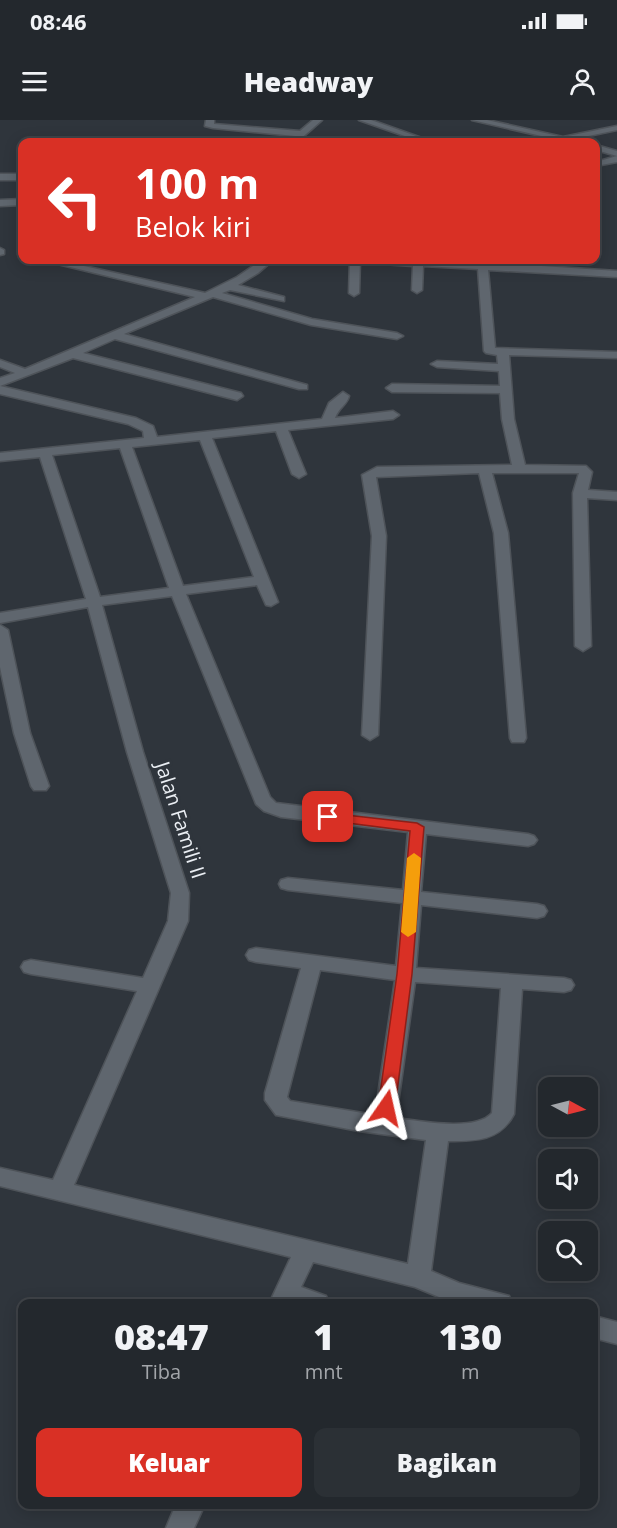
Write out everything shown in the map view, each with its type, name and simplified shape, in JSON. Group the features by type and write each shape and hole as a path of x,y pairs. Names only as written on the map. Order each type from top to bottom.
{"street":[{"path":"210,120 208,124 213,126 303,134"},
{"path":"298,138 318,120"},
{"path":"363,120 417,138"},
{"path":"476,120 558,138"},
{"path":"379,125 401,123"},
{"path":"568,138 617,128"},
{"path":"600,149 617,154"},
{"path":"600,163 617,159"},
{"path":"0,177 18,177"},
{"path":"0,203 18,202"},
{"path":"64,264 207,295 311,322 397,336"},
{"path":"0,382 72,354 228,286 263,264"},
{"path":"354,293 355,264"},
{"path":"417,290 418,264"},
{"path":"474,264 617,274"},
{"path":"577,271 578,264"},
{"path":"483,265 490,351 617,355"},
{"path":"228,286 280,299"},
{"path":"114,335 303,387"},
{"path":"503,353 508,419 519,468"},
{"path":"72,354 237,396"},
{"path":"0,363 25,373"},
{"path":"437,364 505,368"},
{"path":"392,388 507,390"},
{"path":"0,390 132,421 149,429 151,440"},
{"path":"328,420 332,408 342,400 343,396"},
{"path":"0,457 328,420 393,415"},
{"path":"281,427 299,474"},
{"path":"204,434 271,602"},
{"path":"125,444 177,590 262,800 270,807 281,811 528,840"},
{"name":"Jalan Famili II","path":"45,452 94,602 135,752 180,893 178,921 60,1191"},
{"path":"370,735 379,536 369,475 377,471 519,468 585,470 580,493 584,646"},
{"path":"484,469 501,533 518,738"},
{"path":"580,493 617,496"},
{"path":"0,618 94,602 262,580"},
{"path":"0,630 22,733 40,786"},
{"path":"384,1124 405,974 417,827"},
{"path":"288,884 537,911"},
{"path":"256,955 405,974 564,985"},
{"path":"312,963 276,1100 284,1108 438,1133 490,1128 499,1122 503,1114 512,982"},
{"path":"31,967 150,986"},
{"path":"418,1277 438,1133"},
{"path":"0,1177 418,1277 457,1293 480,1299"},
{"path":"284,1298 306,1250"},
{"path":"598,1328 617,1333"},
{"path":"180,1528 188,1509"}],"slow traffic":[{"path":"408,932 414,858"}],"route":[{"path":"328,817 417,827 405,974 386,1108"}]}
